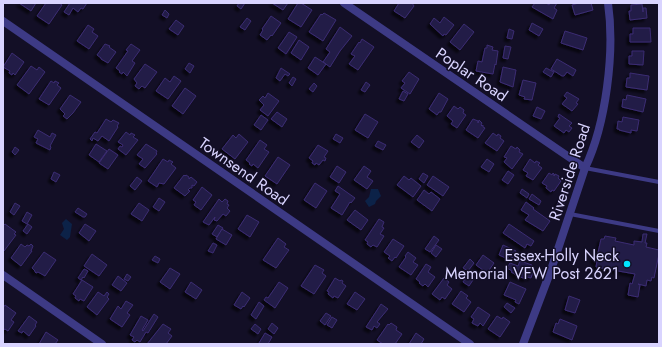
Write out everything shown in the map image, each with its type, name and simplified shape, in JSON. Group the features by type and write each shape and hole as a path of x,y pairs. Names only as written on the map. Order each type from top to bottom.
{"street":[{"name":"Poplar Road","path":"344,3 585,168"},
{"name":"Riverside Road","path":"523,344 551,270 585,168 591,155 599,127 605,94 611,44 608,3"},
{"name":"Townsend Road","path":"3,21 470,344"},
{"path":"3,275 102,344"}],"lane":[{"path":"585,168 659,182"},
{"path":"570,214 659,231"}],"water":[{"path":"371,189 378,189 381,196 375,204 369,207 365,201 369,197"},
{"path":"66,219 72,224 70,237 67,240 60,235 64,229 62,223"}],"building":[{"path":"19,3 36,3 31,11"},
{"path":"46,3 59,3 62,5 49,24 37,16"},
{"path":"70,3 87,3 83,9 81,8 78,12 73,8 69,15 64,12"},
{"path":"239,3 245,3 241,9 237,6"},
{"path":"272,3 288,3 283,10"},
{"path":"298,3 301,3 312,10 301,27 288,19"},
{"path":"399,3 412,3 414,6 405,18 394,11"},
{"path":"535,3 546,3 549,5 550,3 557,3 554,8 557,10 553,19 532,7"},
{"path":"579,3 591,3 593,10 575,15 572,5"},
{"path":"642,4 643,12 643,8 646,8 647,18 630,20 629,11 631,11 631,5"},
{"path":"165,10 169,14 167,18 162,15"},
{"path":"324,13 336,20 323,41 309,32 321,14 322,15"},
{"path":"271,16 281,23 272,36 271,35 267,40 260,35 263,30 262,29"},
{"path":"444,17 454,25 446,35 444,34 443,36 430,24 434,18 440,23"},
{"path":"247,18 251,21 245,30 240,27"},
{"path":"176,20 184,26 178,35 169,29"},
{"path":"532,23 543,29 539,36 529,30"},
{"path":"464,24 474,32 460,50 450,42"},
{"path":"88,25 94,29 92,32 98,36 89,49 77,41"},
{"path":"340,27 352,36 330,67 323,62 330,52 326,49"},
{"path":"633,28 650,28 651,42 630,42 630,34 633,34"},
{"path":"509,29 514,31 512,39 507,38"},
{"path":"565,31 587,38 583,50 561,43"},
{"path":"289,32 297,37 286,54 278,48"},
{"path":"362,39 374,47 358,70 349,64 355,56 351,54"},
{"path":"299,40 309,47 301,60 291,53"},
{"path":"105,44 110,46 109,47 116,52 108,63 97,55"},
{"path":"131,44 140,50 132,61 135,63 127,76 123,72 122,74 119,72 120,71 116,68"},
{"path":"487,45 493,47 492,50 498,51 493,74 476,71 478,61 482,62"},
{"path":"505,46 511,47 508,59 503,58"},
{"path":"632,51 644,51 643,65 629,64 629,56 632,56"},
{"path":"12,53 24,62 15,75 13,73 12,75 9,73 10,71 3,67"},
{"path":"315,57 326,64 318,75 308,68"},
{"path":"557,59 576,70 573,76 567,72 564,76 562,76 551,69"},
{"path":"189,63 194,66 190,73 185,69"},
{"path":"145,64 157,72 145,88 142,86 139,89 135,86 137,83 134,79"},
{"path":"31,66 37,70 39,67 45,72 29,94 17,85"},
{"path":"503,67 516,70 513,87 500,82"},
{"path":"281,68 290,74 288,76 285,74 280,81 276,78"},
{"path":"546,68 554,72 551,77 543,72"},
{"path":"409,72 419,79 410,94 401,88 405,83 402,81"},
{"path":"630,73 649,76 647,90 626,87 627,78 630,78"},
{"path":"174,76 181,81 168,99 156,91 165,78 170,82"},
{"path":"293,77 296,79 292,86 289,83"},
{"path":"523,80 536,83 532,100 524,99 525,97 519,95"},
{"path":"51,81 54,83 55,81 59,83 57,85 61,88 49,105 39,99"},
{"path":"366,82 370,85 365,92 361,90"},
{"path":"314,83 317,86 313,92 309,89"},
{"path":"185,88 196,96 183,114 172,106"},
{"path":"403,91 408,94 404,101 399,99"},
{"path":"567,92 579,99 576,103 578,104 572,111 562,104 567,98 564,96"},
{"path":"268,93 279,101 268,116 260,110 264,105 259,100 263,96 265,98"},
{"path":"439,93 448,99 441,112 437,115 429,109"},
{"path":"70,95 81,102 67,119 63,116 65,114 60,109"},
{"path":"627,95 646,99 643,112 622,107 623,99 626,100"},
{"path":"454,106 458,109 460,107 464,110 463,113 466,115 457,128 451,124 453,121 447,116"},
{"path":"537,107 545,111 541,119 533,116"},
{"path":"277,112 287,119 282,127 271,119"},
{"path":"365,114 378,122 368,138 355,130"},
{"path":"559,114 572,123 569,126 572,128 569,132 566,130 564,133 554,126 560,118 558,117"},
{"path":"261,115 268,120 261,130 254,125"},
{"path":"623,117 639,120 637,131 631,130 631,133 617,129 618,121 622,122"},
{"path":"106,119 111,122 113,120 119,123 117,126 118,127 109,141 102,136 98,141 93,138 92,141 90,139 95,132 97,133"},
{"path":"473,119 478,121 478,123 479,120 482,123 481,125 485,128 478,138 466,130"},
{"path":"38,130 50,137 52,133 56,135 50,146 50,150 36,143 38,139 34,137"},
{"path":"126,132 130,135 131,133 135,135 133,137 138,140 126,155 118,149 123,145 118,142"},
{"path":"493,133 497,136 498,134 501,136 500,138 504,141 497,151 485,143"},
{"path":"239,134 248,142 235,159 222,149 233,135 236,138"},
{"path":"336,134 343,138 340,143 333,139"},
{"path":"417,135 424,141 419,148 411,142"},
{"path":"260,140 267,145 264,149 269,152 258,168 253,164 252,166 249,164 250,163 246,160"},
{"path":"378,141 386,145 383,150 375,146"},
{"path":"96,144 107,151 99,162 89,155"},
{"path":"146,144 157,151 157,154 145,168 139,164 143,159 137,155"},
{"path":"318,145 328,151 324,157 326,158 325,161 323,160 319,165 316,163 315,165 309,158"},
{"path":"511,146 516,149 517,147 520,150 519,152 523,154 512,169 504,162 507,158 504,157"},
{"path":"15,147 19,150 15,155 12,152"},
{"path":"109,149 118,155 108,169 99,163"},
{"path":"278,157 290,165 277,184 265,176"},
{"path":"163,159 168,162 169,160 173,162 171,164 176,168 164,184 159,183 157,187 148,181"},
{"path":"487,159 494,164 489,172 481,167"},
{"path":"530,159 535,163 536,161 540,163 538,165 542,168 533,180 526,176 528,173 523,170"},
{"path":"337,166 346,172 339,183 330,177"},
{"path":"364,166 371,171 367,177 373,181 367,189 354,180"},
{"path":"508,171 514,175 508,184 502,180"},
{"path":"54,172 60,175 56,182 51,179"},
{"path":"423,173 428,176 424,183 419,179"},
{"path":"549,173 552,175 553,173 554,176 555,174 559,176 558,178 561,181 554,191 552,190 551,192 546,188 547,186 542,183"},
{"path":"184,175 189,177 189,179 191,177 197,182 194,186 192,185 192,188 188,190 190,191 185,196 174,188"},
{"path":"404,176 409,180 411,178 421,186 413,197 397,185"},
{"path":"433,176 449,187 443,196 427,185"},
{"path":"137,177 142,181 135,190 130,186"},
{"path":"315,183 327,191 316,208 304,200"},
{"path":"338,186 355,198 351,203 350,202 342,215 331,208 340,194 335,191"},
{"path":"202,187 212,195 201,210 194,205 196,202 193,200"},
{"path":"522,189 529,194 527,198 520,193"},
{"path":"424,190 429,194 431,192 440,199 432,211 417,200"},
{"path":"532,194 541,201 539,205 529,199"},
{"path":"159,198 165,202 159,211 153,207"},
{"path":"561,198 565,201 562,208 557,205"},
{"path":"219,199 222,202 225,199 228,201 227,204 229,205 227,208 230,211 226,216 223,214 217,221 214,220 215,217 209,225 203,222"},
{"path":"526,202 550,221 543,231 525,220 529,215 521,210"},
{"path":"15,203 20,206 14,215 10,212"},
{"path":"139,203 149,210 142,221 131,214"},
{"path":"78,208 87,214 85,217 75,212"},
{"path":"355,210 368,220 361,230 347,220"},
{"path":"27,212 32,215 27,224 22,221"},
{"path":"247,215 259,222 250,237 238,229"},
{"path":"379,219 384,222 382,227 384,228 380,234 384,236 377,247 373,245 371,247 365,240"},
{"path":"5,224 16,232 14,234 16,235 3,251 3,226"},
{"path":"28,224 32,227 27,234 23,231"},
{"path":"85,224 96,231 89,241 79,233"},
{"path":"509,224 534,241 531,246 527,244 525,248 503,233"},
{"path":"218,225 223,228 217,237 212,234"},
{"path":"222,229 232,235 226,245 216,239"},
{"name":"Essex-Holly Neck Memorial VFW Post 2621","path":"643,234 647,234 645,243 647,243 646,247 659,250 659,254 654,278 652,277 651,281 647,280 646,286 638,284 640,285 638,297 628,295 630,283 632,284 635,274 596,267 597,261 594,261 594,256 597,257 601,239 604,239 605,236 616,238 615,241 634,245 634,241 642,242"},
{"path":"434,236 439,240 430,252 425,249"},
{"path":"278,238 286,244 284,247 289,250 276,268 263,260"},
{"path":"393,239 404,246 396,258 395,257 392,261 388,258 390,256 384,252"},
{"path":"213,243 217,245 213,253 208,251"},
{"path":"21,244 25,247 31,244 33,246 32,251 21,266 11,258"},
{"path":"436,245 442,249 436,257 431,253"},
{"path":"503,245 516,251 514,258 509,256 508,259 499,255"},
{"path":"44,252 56,260 45,276 38,272 36,273 32,268"},
{"path":"408,252 416,258 413,262 418,265 411,275 399,267"},
{"path":"92,254 107,265 99,276 84,266"},
{"path":"483,255 494,263 487,273 476,265"},
{"path":"155,256 160,259 158,263 152,260"},
{"path":"470,259 474,263 468,271 463,268"},
{"path":"520,261 532,265 531,268 534,269 531,278 527,277 526,279 515,275 507,268 510,263 518,266"},
{"path":"426,264 431,267 428,272 435,277 428,287 425,284 423,286 416,279"},
{"path":"315,265 324,270 322,273 326,276 314,294 301,286"},
{"path":"170,268 180,274 170,289 160,282"},
{"path":"84,269 88,271 81,280 78,278"},
{"path":"469,273 475,277 469,286 463,282"},
{"path":"127,274 131,277 128,281 124,279"},
{"path":"118,276 127,283 121,291 112,285"},
{"path":"335,278 343,281 342,283 346,286 338,298 334,296 333,298 327,291"},
{"path":"444,278 449,282 447,285 452,289 445,299 442,297 440,300 432,294"},
{"path":"82,280 93,287 84,301 80,299 79,301 73,294"},
{"path":"191,282 202,290 196,299 185,292"},
{"path":"279,282 288,288 275,308 264,300 266,297 268,298"},
{"path":"510,282 526,289 519,304 515,302 516,300 504,295"},
{"path":"461,291 468,296 466,298 471,302 464,312 452,304"},
{"path":"98,292 104,296 107,292 109,294 107,297 109,299 97,315 87,307"},
{"path":"242,292 250,298 241,309 234,305"},
{"path":"355,292 365,299 357,310 347,304"},
{"path":"569,296 580,300 575,313 565,310"},
{"path":"126,301 133,305 127,313 130,315 122,327 110,319 118,306 121,309"},
{"path":"259,302 264,306 256,319 251,315"},
{"path":"507,303 515,308 511,313 504,307"},
{"path":"381,304 388,309 377,322 380,324 377,328 374,326 372,330 366,327"},
{"path":"5,305 16,313 11,320 14,322 8,331 5,329 3,330 3,308"},
{"path":"478,307 490,315 483,326 480,323 478,326 472,323 474,319 471,317"},
{"path":"326,313 331,316 325,325 320,321"},
{"path":"154,314 158,317 148,333 146,332 140,342 137,340 135,342 132,340 134,337 130,335 141,316 148,320 142,330 143,331"},
{"path":"29,316 37,322 29,336 23,331 22,333 18,331"},
{"path":"497,316 502,319 503,317 510,322 500,337 488,329"},
{"path":"332,317 337,320 332,328 327,325"},
{"path":"560,319 577,326 572,340 553,332 556,323 558,324"},
{"path":"272,323 278,328 274,334 268,329"},
{"path":"391,323 397,327 396,330 402,334 395,344 383,344 377,340 388,324 389,325"},
{"path":"163,324 171,329 168,333 172,336 166,344 147,344"},
{"path":"255,324 261,329 258,334 251,329"},
{"path":"46,332 58,340 55,344 39,344"},
{"path":"265,333 272,337 268,344 261,344 259,343"},
{"path":"416,333 424,339 421,344 409,344"}],"place":[{"name":"Essex-Holly Neck Memorial VFW Post 2621","path":"627,264"}]}
